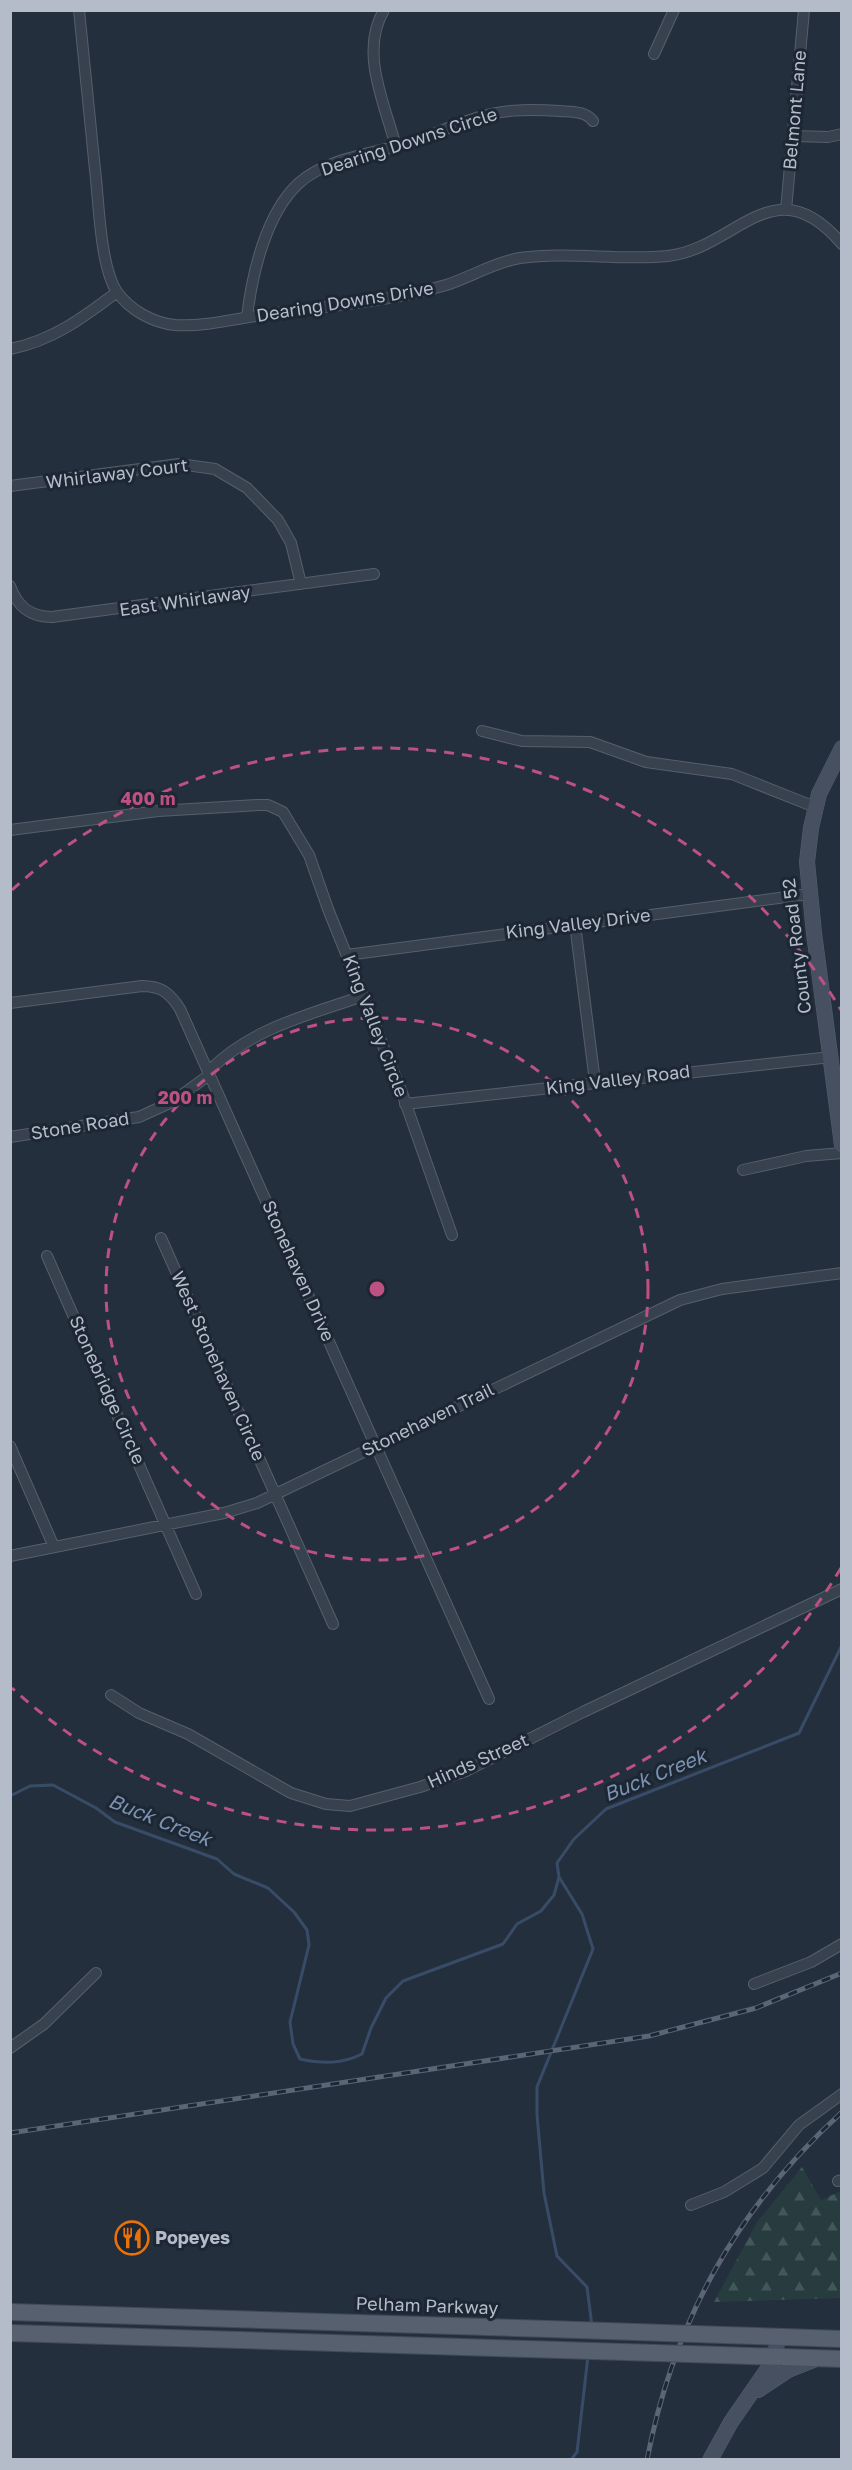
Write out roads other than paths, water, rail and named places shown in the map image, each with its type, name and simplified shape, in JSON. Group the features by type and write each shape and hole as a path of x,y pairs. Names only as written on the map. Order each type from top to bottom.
{"main road":[{"name":"Pelham Parkway","path":"10,2312 842,2339"},
{"path":"142,2337 143,2316"},
{"path":"259,2341 260,2320"},
{"path":"382,2324 384,2344"},
{"path":"10,2333 842,2359"}],"street":[{"name":"Dearing Downs Drive","path":"79,10 104,248 110,279 117,292 140,312 162,322 184,325 413,294 448,284 517,258 576,255 634,257 683,253 701,247 754,216 786,210 815,219 842,244"},
{"path":"384,10 374,36 373,56 396,147"},
{"path":"654,54 674,10"},
{"name":"Belmont Lane","path":"786,210 804,10"},
{"name":"Dearing Downs Circle","path":"248,317 263,248 273,217 285,198 305,178 328,165 419,140 468,120 504,111 584,113 593,121"},
{"path":"794,136 828,137 842,134"},
{"path":"10,349 51,336 89,313 117,292"},
{"name":"Whirlaway Court","path":"10,486 179,464 215,469 247,488 279,520 291,543 301,584"},
{"name":"East Whirlaway","path":"10,586 25,610 37,616 52,617 374,574"},
{"path":"482,731 522,741 590,742 646,762 732,774 815,807"},
{"name":"County Road 52","path":"842,748 827,776 815,807 807,862 809,894 835,1058 842,1145"},
{"name":"King Valley Circle","path":"10,830 158,811 258,805 276,807 290,820 309,855 405,1104 452,1235"},
{"name":"King Valley Drive","path":"347,955 809,894"},
{"path":"575,924 595,1083"},
{"name":"Stonehaven Drive","path":"10,1003 134,986 159,988 172,997 180,1009 489,1699"},
{"name":"Stone Road","path":"10,1137 139,1117 172,1102 234,1050 271,1028 363,996"},
{"name":"King Valley Road","path":"405,1104 835,1058"},
{"path":"743,1170 799,1157 842,1153"},
{"name":"West Stonehaven Circle","path":"160,1238 333,1624"},
{"name":"Stonebridge Circle","path":"47,1256 196,1594"},
{"name":"Stonehaven Trail","path":"10,1556 242,1508 276,1494 680,1300 723,1289 842,1273"},
{"path":"10,1446 54,1547"},
{"name":"Hinds Street","path":"111,1695 139,1713 188,1734 291,1792 326,1804 350,1806 430,1784 466,1771 583,1712 842,1589"},
{"path":"754,1984 811,1962 842,1944"},
{"path":"10,2048 44,2024 96,1973"},
{"path":"691,2205 724,2192 764,2168 799,2125 842,2094"},
{"path":"710,2460 731,2422 776,2357 777,2337"},
{"path":"745,2402 788,2370 817,2358"}],"waterway":[{"name":"Buck Creek","path":"10,1796 30,1786 53,1785 96,1808 115,1822 217,1859 234,1874 268,1888 294,1912 307,1930 309,1945 290,2022 293,2044 300,2059 317,2062 340,2061 362,2054 371,2028 386,1998 403,1981 503,1944 517,1924 541,1911 554,1895 559,1877 557,1863 574,1839 606,1809 799,1733 842,1645"},
{"path":"559,1877 582,1914 593,1949 537,2087 537,2115 544,2193 557,2256 587,2287 592,2326"},
{"path":"571,2460 577,2452 588,2356"}],"railway":[{"path":"10,2133 649,2036 756,2008 842,1973"},
{"path":"647,2460 674,2360 715,2270 741,2227 771,2187 842,2112"}],"place":[{"name":"Popeyes","path":"132,2238"}]}
